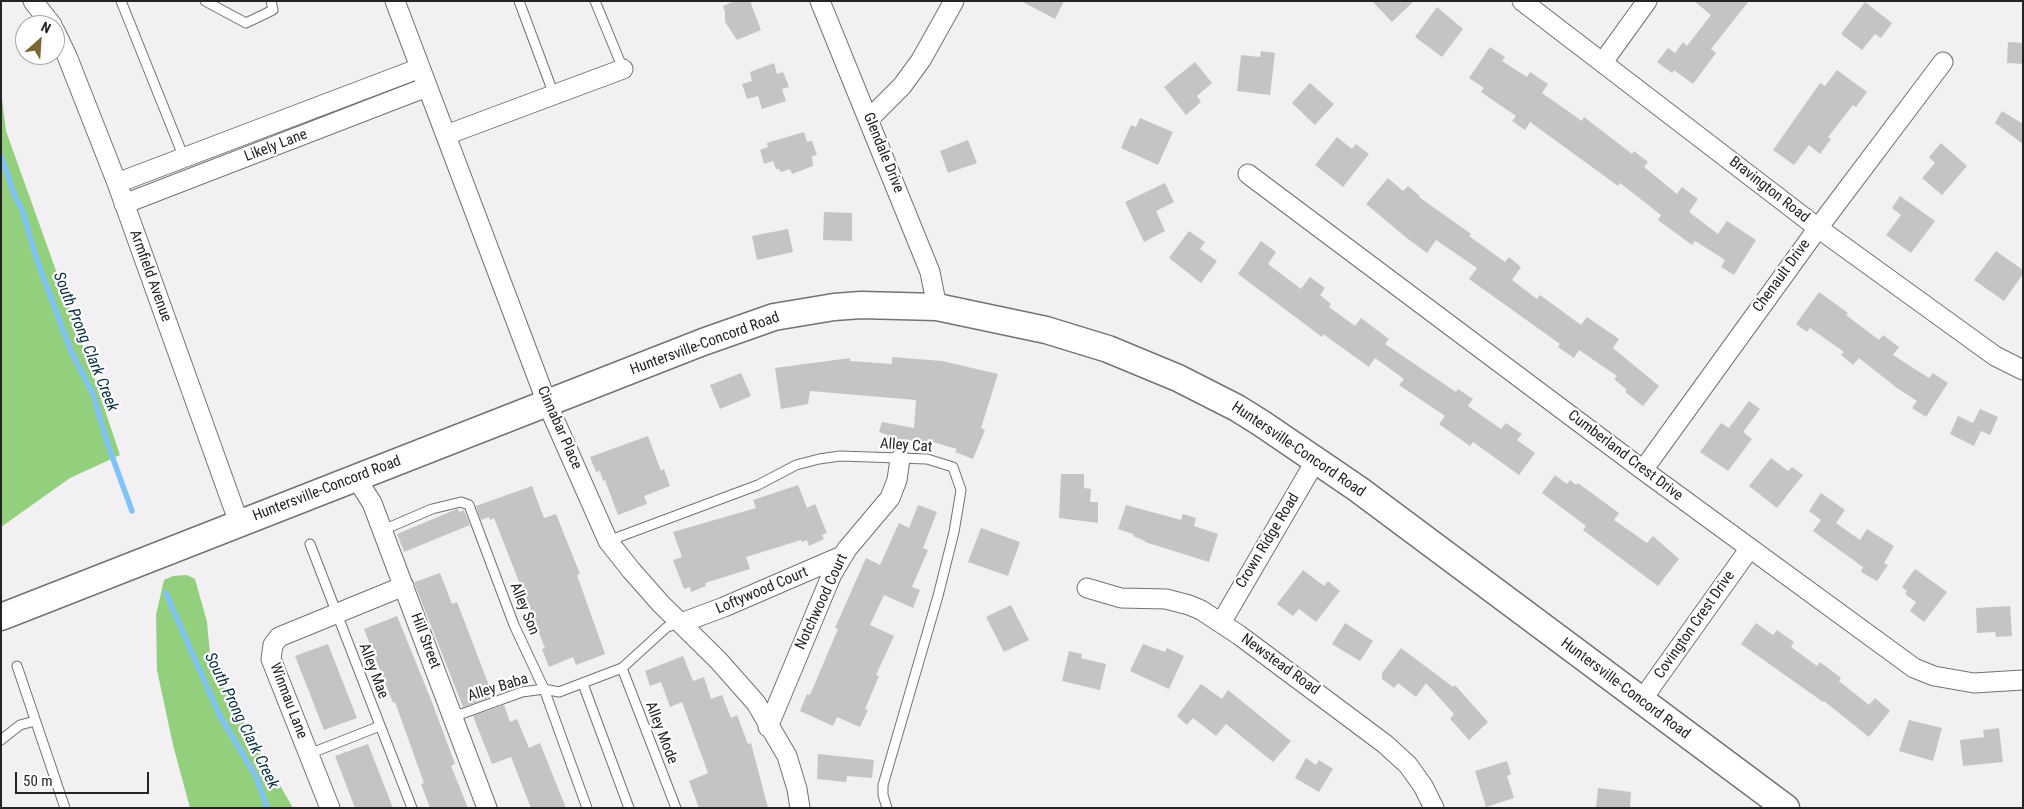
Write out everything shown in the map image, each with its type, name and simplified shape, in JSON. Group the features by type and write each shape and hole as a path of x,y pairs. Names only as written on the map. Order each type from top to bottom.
{"main road":[{"name":"Huntersville-Concord Road","path":"1,617 703,342 774,317 834,307 861,305 937,307 1046,330 1137,360 1178,378 1237,408 1358,489 1786,808"}],"street":[{"path":"33,1 44,15"},
{"name":"Cinnabar Place","path":"395,1 546,403 608,542 630,570 718,660 756,703 768,727 787,756 797,789 800,808"},
{"name":"Glendale Drive","path":"820,1 930,272 937,307"},
{"path":"869,119 902,86 921,60 954,1"},
{"name":"Bravington Road","path":"1522,1 1818,228 1995,356 2023,370"},
{"path":"1603,62 1647,1"},
{"name":"Armfield Avenue","path":"65,52 117,183 239,523"},
{"name":"Chenault Drive","path":"1643,470 1818,228 1943,62"},
{"name":"Likely Lane","path":"117,183 420,68"},
{"path":"446,135 622,69"},
{"name":"Likely Lane","path":"124,204 427,87"},
{"name":"Cumberland Crest Drive","path":"1248,174 1643,470 1914,668 1943,678 1974,683 2023,680"},
{"name":"Notchwood Court","path":"768,727 842,556 890,498 897,480 900,459"},
{"name":"Crown Ridge Road","path":"1221,623 1316,460"},
{"name":"Hill Street","path":"356,478 372,503 383,530 487,808"},
{"name":"Covington Crest Drive","path":"1641,701 1750,548"},
{"name":"Loftywood Court","path":"681,623 724,607 842,556"},
{"name":"Winmau Lane","path":"330,808 270,659 273,645 279,637 404,586"},
{"name":"Newstead Road","path":"1088,588 1121,598 1166,600 1189,605 1201,610 1385,744 1408,765 1434,808"}],"lane":[{"path":"121,1 184,158"},
{"path":"205,1 246,23 273,10 270,1"},
{"path":"519,1 554,95"},
{"path":"595,1 622,69"},
{"name":"Alley Cat","path":"608,542 758,484 796,466 840,456 927,459 953,467 961,490 954,532 938,596 883,785 883,795 887,808"},
{"name":"Alley Son","path":"383,530 432,509 461,502 469,505 514,625 544,690 587,808"},
{"name":"Alley Mae","path":"310,544 412,808"},
{"name":"Alley Baba","path":"453,717 522,692 544,690 559,692 622,668 667,627 681,623"},
{"path":"17,666 65,808"},
{"name":"Alley Mode","path":"622,668 676,808"},
{"path":"583,684 629,808"},
{"path":"1,740 20,725 35,721"},
{"path":"309,754 380,726"}],"green space":[{"path":"1,90 6,131 120,455 70,478 1,527"},
{"path":"187,575 195,579 207,622 211,665 293,808 190,808 173,745 157,670 156,615 164,580 173,576"}],"building":[{"path":"735,1 750,1 761,30 737,40 725,22 723,6"},
{"path":"1021,1 1064,1 1055,19"},
{"path":"1372,1 1414,1 1392,22"},
{"path":"1694,1 1749,1 1711,49 1716,53 1693,84 1674,70 1672,73 1657,62 1668,48 1675,53 1683,42 1687,46 1711,15"},
{"path":"1865,2 1892,23 1881,38 1875,34 1862,50 1841,34"},
{"path":"1437,7 1463,29 1442,57 1415,37"},
{"path":"2008,42 2023,43 2023,64 2007,63"},
{"path":"1490,47 1505,57 1502,61 1527,77 1530,72 1548,84 1542,93 1582,121 1584,117 1632,154 1634,151 1648,162 1644,167 1677,194 1682,187 1698,199 1689,212 1718,234 1727,221 1756,240 1734,275 1721,267 1725,260 1695,241 1692,245 1658,220 1661,215 1620,183 1618,186 1530,122 1525,130 1512,121 1516,116 1481,92 1484,88 1469,78"},
{"path":"1261,51 1275,53 1270,95 1237,91 1241,55 1260,57"},
{"path":"1195,62 1212,83 1197,96 1201,102 1186,115 1164,87"},
{"path":"774,63 777,74 783,72 789,87 782,89 786,101 762,109 758,96 747,99 742,84 752,81 750,72"},
{"path":"1837,70 1867,92 1856,107 1853,105 1828,137 1831,139 1820,154 1809,145 1794,165 1773,150 1820,83 1825,86"},
{"path":"1310,83 1334,104 1315,125 1292,103"},
{"path":"2002,111 2023,124 2023,144 1995,123"},
{"path":"1140,118 1173,132 1158,165 1121,148 1131,125 1136,127"},
{"path":"804,132 807,142 812,141 817,155 812,156 813,166 792,174 790,169 781,172 779,169 776,169 773,161 764,164 760,150 768,147 767,143"},
{"path":"1337,137 1352,149 1356,144 1369,154 1343,187 1315,165"},
{"path":"968,140 977,163 948,173 940,151"},
{"path":"1941,143 1967,166 1942,195 1922,178 1935,163 1929,157"},
{"path":"1388,178 1403,191 1408,186 1419,197 1471,234 1469,236 1505,262 1509,257 1521,267 1512,280 1537,299 1540,295 1581,325 1587,317 1619,339 1613,348 1659,386 1643,406 1625,392 1627,390 1614,379 1617,376 1579,350 1574,358 1558,347 1560,344 1469,279 1477,268 1436,240 1427,253 1366,204"},
{"path":"1165,183 1174,202 1156,211 1165,231 1144,242 1125,202"},
{"path":"1900,196 1935,221 1911,253 1886,235 1901,215 1892,208"},
{"path":"824,212 852,213 852,241 823,240"},
{"path":"788,229 793,252 757,260 752,236"},
{"path":"1189,231 1205,242 1200,249 1217,261 1201,283 1169,258"},
{"path":"1261,241 1276,252 1268,264 1301,289 1310,277 1325,288 1320,295 1331,304 1329,307 1355,326 1361,318 1389,339 1385,344 1456,392 1458,389 1473,399 1468,406 1501,429 1506,423 1522,434 1517,440 1535,453 1519,475 1473,442 1470,446 1439,424 1445,416 1399,385 1404,379 1375,358 1369,367 1323,334 1322,337 1238,274"},
{"path":"1996,251 2023,270 2023,274 2004,301 1974,280"},
{"path":"1819,292 1848,313 1846,315 1879,340 1883,335 1899,347 1893,355 1929,378 1933,373 1948,383 1926,417 1912,408 1917,401 1859,358 1853,365 1841,355 1844,352 1810,328 1807,332 1796,324"},
{"path":"892,357 942,361 998,374 981,428 985,430 973,459 955,452 957,449 929,441 928,445 905,439 904,445 886,442 888,435 879,432 882,422 914,428 916,400 810,391 808,404 781,409 775,368 850,358 850,361 892,364"},
{"path":"741,373 751,396 720,409 710,385"},
{"path":"1749,401 1760,409 1743,432 1752,439 1728,471 1700,452 1721,423 1729,428"},
{"path":"1980,409 1998,417 1990,435 1981,431 1974,446 1950,434 1958,416 1973,423"},
{"path":"648,436 661,471 664,469 670,486 644,496 647,504 618,515 605,480 603,481 600,471 596,472 590,457"},
{"path":"1771,458 1788,471 1792,467 1803,475 1777,508 1749,486"},
{"path":"1061,474 1084,474 1084,488 1091,489 1090,502 1098,502 1098,523 1059,518"},
{"path":"1555,475 1567,484 1570,480 1576,485 1578,483 1619,513 1614,520 1647,543 1653,536 1679,559 1658,586 1583,530 1586,526 1542,493"},
{"path":"798,485 807,508 815,504 827,533 822,535 824,539 809,546 807,540 802,542 801,540 746,557 750,569 705,583 706,586 691,592 690,587 684,589 673,560 682,557 673,532 756,508 753,500"},
{"path":"532,486 544,518 556,514 580,574 577,575 605,654 576,665 573,657 549,667 542,649 545,648 494,518 490,520 489,517 481,520 476,506"},
{"path":"1821,493 1845,510 1836,523 1860,540 1867,529 1894,546 1884,563 1888,565 1877,581 1861,572 1863,567 1813,531 1821,520 1809,511"},
{"path":"918,505 937,512 923,548 928,550 912,587 920,590 913,608 884,595 870,625 894,636 876,675 879,676 865,709 868,710 860,727 837,717 833,726 800,711 807,694 810,695 838,629 835,628 866,558 880,565 899,523 909,528"},
{"path":"1126,505 1181,520 1183,514 1196,518 1194,526 1218,534 1209,562 1145,542 1133,536 1133,534 1118,529"},
{"path":"457,509 460,512 464,510 470,525 404,552 397,534"},
{"path":"981,528 1020,542 1008,576 968,562"},
{"path":"1915,569 1947,592 1924,622 1910,611 1916,602 1905,594 1907,591 1902,587"},
{"path":"1303,570 1324,586 1328,581 1340,591 1316,622 1299,609 1293,616 1277,604"},
{"path":"440,573 452,604 457,602 493,696 463,707 415,585 415,582"},
{"path":"1011,605 1029,640 1004,652 986,617"},
{"path":"2010,606 2012,636 1996,637 1995,632 1977,633 1976,608"},
{"path":"397,616 455,764 451,766 468,808 430,808 421,784 424,783 395,702 393,703 364,629"},
{"path":"1345,623 1373,641 1360,661 1332,644"},
{"path":"1756,623 1773,635 1777,630 1794,642 1791,647 1817,666 1820,662 1841,678 1839,681 1869,705 1875,698 1890,711 1869,737 1824,701 1741,644"},
{"path":"328,644 357,718 324,730 295,656"},
{"path":"1143,644 1165,652 1167,648 1184,656 1169,689 1130,671"},
{"path":"1401,648 1453,687 1455,685 1488,722 1469,740 1450,719 1454,714 1426,683 1416,697 1398,683 1394,688 1382,679 1382,673"},
{"path":"1069,651 1082,654 1081,658 1106,664 1100,690 1062,681"},
{"path":"683,656 693,681 704,677 711,699 722,695 731,718 737,715 748,744 751,743 768,808 699,808 689,781 708,773 682,702 670,707 661,682 650,686 645,671"},
{"path":"1201,684 1222,699 1228,690 1291,741 1273,762 1226,724 1216,736 1193,718 1187,725 1177,716"},
{"path":"504,705 510,722 517,719 529,748 540,743 566,808 531,808 511,757 492,764 473,716"},
{"path":"1909,720 1942,728 1933,761 1899,751"},
{"path":"1999,728 2003,762 1963,766 1960,740 1984,737 1983,730"},
{"path":"368,744 393,808 355,808 335,756"},
{"path":"818,754 874,760 872,778 847,776 846,782 817,779"},
{"path":"1306,758 1316,765 1319,760 1333,769 1319,792 1295,778"},
{"path":"1507,761 1511,774 1507,776 1514,798 1486,807 1475,771"},
{"path":"1598,788 1631,792 1630,808 1596,808"}],"waterway":[{"name":"South Prong Clark Creek","path":"1,156 15,196 22,209 37,260 71,351 93,394 108,445 132,511"},
{"name":"South Prong Clark Creek","path":"166,593 219,714 257,778 267,808"}]}
